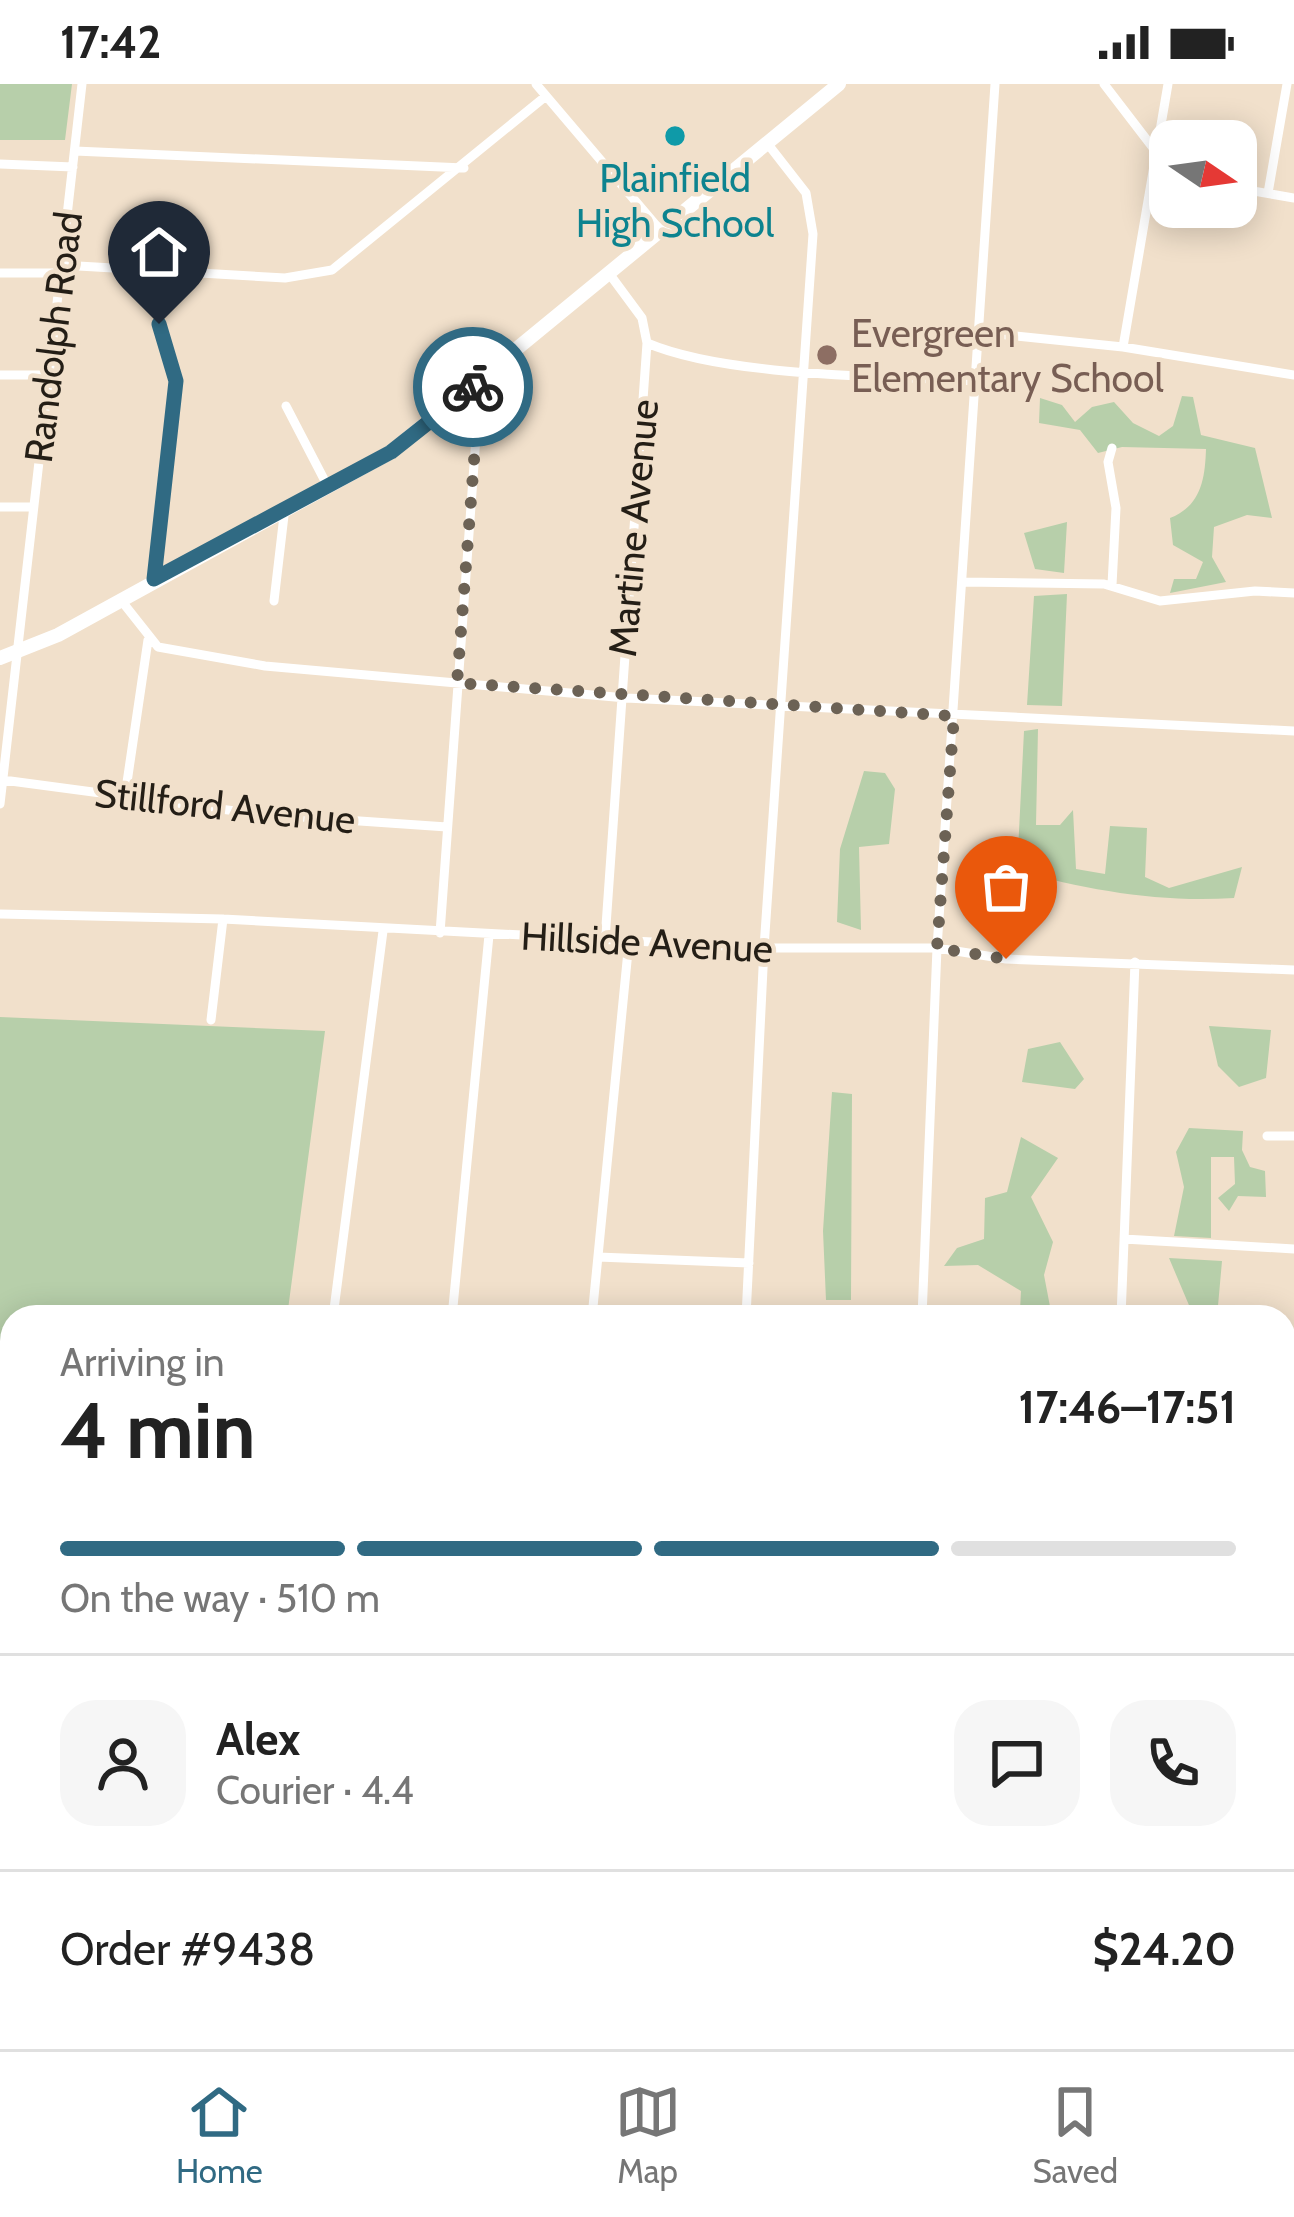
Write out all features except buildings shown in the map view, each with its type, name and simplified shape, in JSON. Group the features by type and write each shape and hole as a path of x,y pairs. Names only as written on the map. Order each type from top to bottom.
{"main road":[{"path":"0,658 16,655 391,452 839,84"}],"street":[{"name":"Randolph Road","path":"0,805 82,84"},
{"path":"536,84 660,230"},
{"path":"922,1305 937,948 995,84"},
{"path":"1104,84 1149,145"},
{"path":"1162,120 1168,84"},
{"path":"1268,193 1287,84"},
{"path":"0,273 61,269 285,278 332,270 464,168 546,96"},
{"path":"746,1305 764,948 805,371 811,206 795,176 766,143"},
{"path":"75,151 464,168"},
{"path":"0,164 73,167"},
{"path":"1257,191 1294,198"},
{"path":"1123,347 1149,196"},
{"path":"154,579 176,381 159,324 165,271"},
{"name":"Martine Avenue","path":"604,940 647,343 642,318 608,272"},
{"path":"978,332 1123,347 1294,375"},
{"path":"647,343 677,353 805,371 976,381"},
{"path":"0,375 49,375"},
{"path":"440,933 480,382"},
{"path":"286,406 327,485"},
{"path":"1112,448 1108,462 1116,508 1112,585"},
{"path":"0,507 34,507"},
{"path":"274,601 285,507"},
{"path":"963,582 1112,585 1160,601 1294,593"},
{"path":"120,599 148,640 179,654 266,667 619,697 1294,730"},
{"path":"125,796 148,640"},
{"name":"Stillford Avenue","path":"3,780 258,814 447,827"},
{"name":"Hillside Avenue","path":"0,914 223,919 764,948 937,948 1006,959 1294,970"},
{"path":"211,1020 223,919"},
{"path":"334,1305 383,931"},
{"path":"453,1305 489,935"},
{"path":"593,1305 628,941"},
{"path":"1121,1305 1135,962"},
{"path":"1267,1136 1294,1136"},
{"path":"1124,1239 1294,1250"},
{"path":"598,1257 748,1263"},
{"path":"380,2049 407,2049"}],"green space":[{"path":"0,84 72,84 65,140 0,140"},
{"path":"1182,396 1193,397 1201,435 1255,448 1272,518 1247,515 1214,527 1212,557 1226,582 1170,593 1174,579 1196,579 1203,562 1173,545 1170,518 1195,499 1206,449 1122,447 1098,453 1080,430 1039,423 1040,398 1062,405 1075,422 1092,407 1114,402 1133,423 1159,436 1173,426"},
{"path":"1067,522 1064,573 1035,569 1024,533"},
{"path":"1067,594 1062,706 1027,705 1034,596"},
{"path":"1038,729 1036,825 1060,825 1073,810 1076,869 1105,874 1110,826 1147,828 1145,877 1169,888 1242,867 1234,898 1124,894 1017,871 1024,731"},
{"path":"864,771 885,773 895,789 889,844 859,847 861,930 837,922 840,849"},
{"path":"0,1017 325,1031 289,1305 0,1305"},
{"path":"1209,1026 1271,1030 1266,1078 1239,1087 1218,1066"},
{"path":"1060,1042 1084,1079 1075,1089 1022,1082 1028,1049"},
{"path":"832,1092 852,1094 851,1300 826,1300 823,1231"},
{"path":"1189,1128 1243,1131 1242,1150 1250,1167 1265,1171 1266,1197 1238,1196 1229,1211 1218,1198 1235,1184 1234,1157 1211,1157 1211,1238 1174,1236 1184,1187 1176,1152"},
{"path":"1021,1137 1058,1158 1031,1197 1053,1242 1044,1275 1050,1305 1020,1305 1021,1291 978,1265 944,1266 957,1248 984,1239 985,1198 1007,1192"},
{"path":"1169,1258 1222,1261 1218,1305 1189,1305"}],"way so far":[{"path":"473,387 480,382 457,683 626,698 954,716 937,948 1006,959"}],"place":[{"name":"Plainfield High School","path":"675,136"},
{"name":"Evergreen Elementary School","path":"827,355"}],"route":[{"path":"159,324 176,381 154,579 391,452 473,387"}]}
